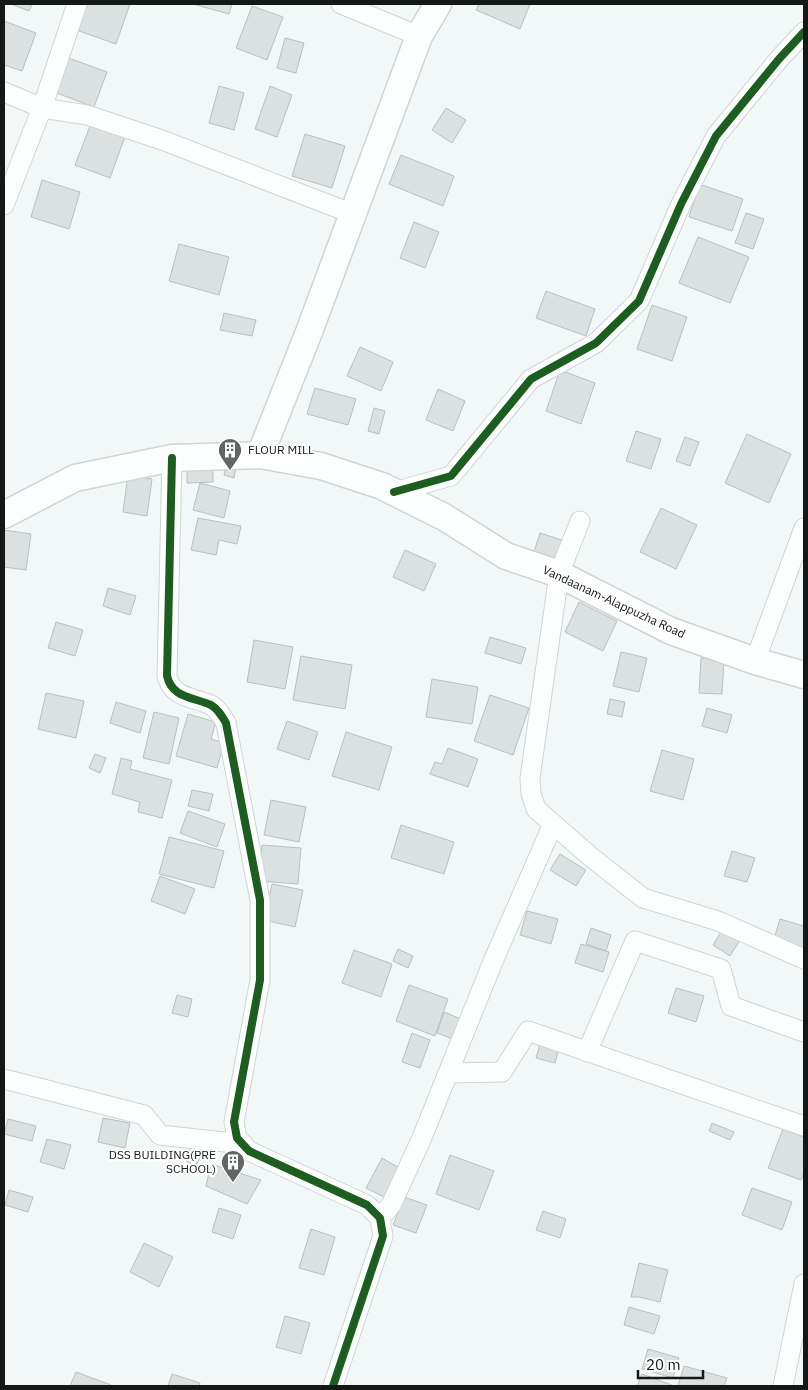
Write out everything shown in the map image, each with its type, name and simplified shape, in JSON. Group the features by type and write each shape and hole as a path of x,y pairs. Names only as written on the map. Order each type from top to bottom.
{"main road":[{"path":"260,455 309,332 419,36 438,4"},
{"name":"Vandaanam-Alappuzha Road","path":"4,515 75,478 172,458 260,455 321,466 382,486 444,517 506,556 559,574 671,631 755,661 804,675"}],"street":[{"path":"4,205 42,108 78,4"},
{"path":"341,4 419,36"},
{"path":"394,492 450,476 531,379 596,343 639,301 681,204 716,136 779,59 804,32"},
{"path":"4,92 42,108 87,116 162,140 353,214"},
{"path":"172,458 167,676 169,686 174,691 212,706 220,712 226,723 260,900 260,980 234,1122 237,1138 249,1151 366,1205 380,1218 383,1236 333,1386"},
{"path":"580,521 559,574 530,778 531,793 536,808 591,857 643,898 718,921 804,959"},
{"path":"755,661 804,528"},
{"path":"380,1218 391,1205 421,1140 494,959 553,824"},
{"path":"587,1052 635,940 721,969 732,1006 804,1032"},
{"path":"449,1072 502,1072 528,1031 804,1126"},
{"path":"4,1078 144,1115 160,1135 243,1144"},
{"path":"783,1386 804,1284"}],"building":[{"path":"11,4 32,4 29,11"},
{"path":"85,4 130,4 116,44 76,30"},
{"path":"193,4 232,4 229,14"},
{"path":"479,4 530,4 520,29 476,10"},
{"path":"252,6 283,17 267,60 236,48"},
{"path":"4,21 36,33 22,71 4,65"},
{"path":"285,38 304,43 296,73 277,68"},
{"path":"66,57 107,72 94,107 54,92"},
{"path":"219,86 244,93 234,130 209,123"},
{"path":"270,86 292,95 277,137 255,129"},
{"path":"446,108 466,120 452,143 432,130"},
{"path":"92,121 126,134 110,178 75,165"},
{"path":"305,134 345,146 332,188 292,176"},
{"path":"401,155 454,176 443,206 389,184"},
{"path":"42,180 80,192 69,229 31,217"},
{"path":"699,184 743,199 732,231 689,217"},
{"path":"746,213 764,219 753,249 735,243"},
{"path":"414,222 439,232 425,268 400,258"},
{"path":"698,237 749,257 730,303 679,283"},
{"path":"179,244 229,257 219,295 169,281"},
{"path":"546,291 595,309 586,336 536,318"},
{"path":"652,305 687,317 672,361 637,349"},
{"path":"224,313 256,320 252,336 220,330"},
{"path":"360,347 393,362 381,391 347,376"},
{"path":"560,370 595,383 581,424 546,411"},
{"path":"315,388 356,399 348,425 307,414"},
{"path":"438,389 465,401 453,431 426,420"},
{"path":"374,408 385,411 379,434 368,431"},
{"path":"636,431 661,439 651,469 626,461"},
{"path":"747,434 791,454 769,503 725,483"},
{"path":"685,437 699,442 690,466 676,461"},
{"path":"213,464 213,482 187,483 187,465"},
{"name":"FLOUR MILL","path":"226,465 236,467 234,478 224,475"},
{"path":"128,475 152,479 147,516 123,512"},
{"path":"200,483 230,491 224,518 193,510"},
{"path":"661,508 697,525 676,569 640,552"},
{"path":"198,518 241,526 237,544 219,540 216,555 191,550"},
{"path":"4,530 31,534 26,570 4,567"},
{"path":"540,533 565,541 558,560 534,552"},
{"path":"405,550 436,564 424,591 393,577"},
{"path":"108,588 136,596 130,615 103,606"},
{"path":"579,602 617,621 603,651 565,632"},
{"path":"56,622 83,630 75,656 48,648"},
{"path":"490,637 526,648 521,664 485,653"},
{"path":"254,640 293,647 285,689 247,682"},
{"path":"621,652 647,658 639,692 613,686"},
{"path":"301,656 352,665 345,709 293,700"},
{"path":"701,658 724,660 722,694 699,693"},
{"path":"432,679 478,687 472,724 426,717"},
{"path":"46,693 84,701 76,738 38,729"},
{"path":"490,695 529,708 513,755 474,741"},
{"path":"610,699 625,702 622,717 607,714"},
{"path":"116,702 146,711 140,733 110,723"},
{"path":"707,708 732,715 727,733 702,726"},
{"path":"154,712 179,718 169,764 143,758"},
{"path":"188,714 216,722 211,739 224,743 217,768 176,756"},
{"path":"287,721 318,732 309,760 277,749"},
{"path":"346,732 392,747 379,790 332,776"},
{"path":"448,748 478,759 468,787 430,774 435,762 442,764"},
{"path":"662,750 694,759 683,800 650,791"},
{"path":"95,754 106,758 100,773 89,768"},
{"path":"121,758 132,761 130,769 172,780 162,818 138,812 140,802 112,794"},
{"path":"192,790 213,794 209,811 188,806"},
{"path":"271,800 306,807 299,842 264,835"},
{"path":"188,811 225,824 217,847 180,833"},
{"path":"401,825 454,842 444,874 391,858"},
{"path":"169,837 224,851 214,888 159,874"},
{"path":"262,845 301,848 298,884 259,881"},
{"path":"732,851 755,858 747,882 724,876"},
{"path":"560,854 586,870 576,886 550,870"},
{"path":"160,876 195,889 185,914 151,901"},
{"path":"272,884 303,890 295,927 264,920"},
{"path":"527,911 558,919 551,944 520,935"},
{"path":"780,919 804,926 804,949 774,939"},
{"path":"591,928 611,935 606,951 586,944"},
{"path":"722,930 740,940 730,956 713,945"},
{"path":"581,944 609,952 603,972 575,963"},
{"path":"398,949 413,956 408,968 393,961"},
{"path":"354,950 392,964 381,997 342,983"},
{"path":"409,985 448,999 435,1036 396,1021"},
{"path":"676,988 704,996 696,1022 668,1013"},
{"path":"177,995 192,999 188,1017 172,1013"},
{"path":"444,1012 461,1019 453,1039 437,1033"},
{"path":"412,1033 430,1040 420,1068 402,1062"},
{"path":"540,1044 559,1048 555,1063 536,1058"},
{"path":"103,1118 130,1123 125,1148 98,1142"},
{"path":"8,1119 36,1126 32,1141 4,1134"},
{"path":"712,1123 734,1132 730,1140 709,1131"},
{"path":"783,1129 804,1137 804,1172 801,1180 768,1168"},
{"path":"47,1139 71,1145 64,1169 40,1162"},
{"path":"191,1140 205,1147 196,1166 182,1159"},
{"path":"450,1155 494,1171 479,1210 436,1194"},
{"path":"382,1158 401,1169 386,1198 366,1188"},
{"name":"DSS BUILDING(PRE SCHOOL)","path":"211,1164 261,1180 247,1204 206,1186"},
{"path":"752,1188 792,1202 782,1230 742,1215"},
{"path":"9,1190 33,1197 28,1212 5,1205"},
{"path":"404,1197 427,1205 416,1233 393,1225"},
{"path":"219,1208 241,1215 233,1239 212,1232"},
{"path":"543,1211 566,1219 560,1238 536,1230"},
{"path":"311,1229 335,1237 324,1275 299,1268"},
{"path":"144,1243 173,1257 159,1287 130,1272"},
{"path":"639,1263 668,1270 660,1302 631,1297"},
{"path":"629,1307 660,1316 654,1334 624,1325"},
{"path":"285,1316 310,1323 301,1354 276,1347"},
{"path":"648,1349 679,1358 673,1378 642,1369"},
{"path":"684,1366 727,1378 724,1386 678,1386"},
{"path":"76,1372 111,1385 70,1386"},
{"path":"172,1374 200,1383 199,1386 168,1386"},
{"path":"642,1374 674,1386 637,1386"}],"cycle path":[{"path":"394,492 451,476 531,379 596,343 639,301 681,204 716,136 779,59 804,32"},
{"path":"172,458 167,676 173,689 178,693 211,705 218,711 226,723 260,900 260,980 234,1122 237,1138 249,1151 367,1205 380,1218 383,1236 333,1386"}],"place":[{"name":"FLOUR MILL","path":"230,471"},
{"name":"DSS BUILDING(PRE SCHOOL)","path":"233,1183"}]}
